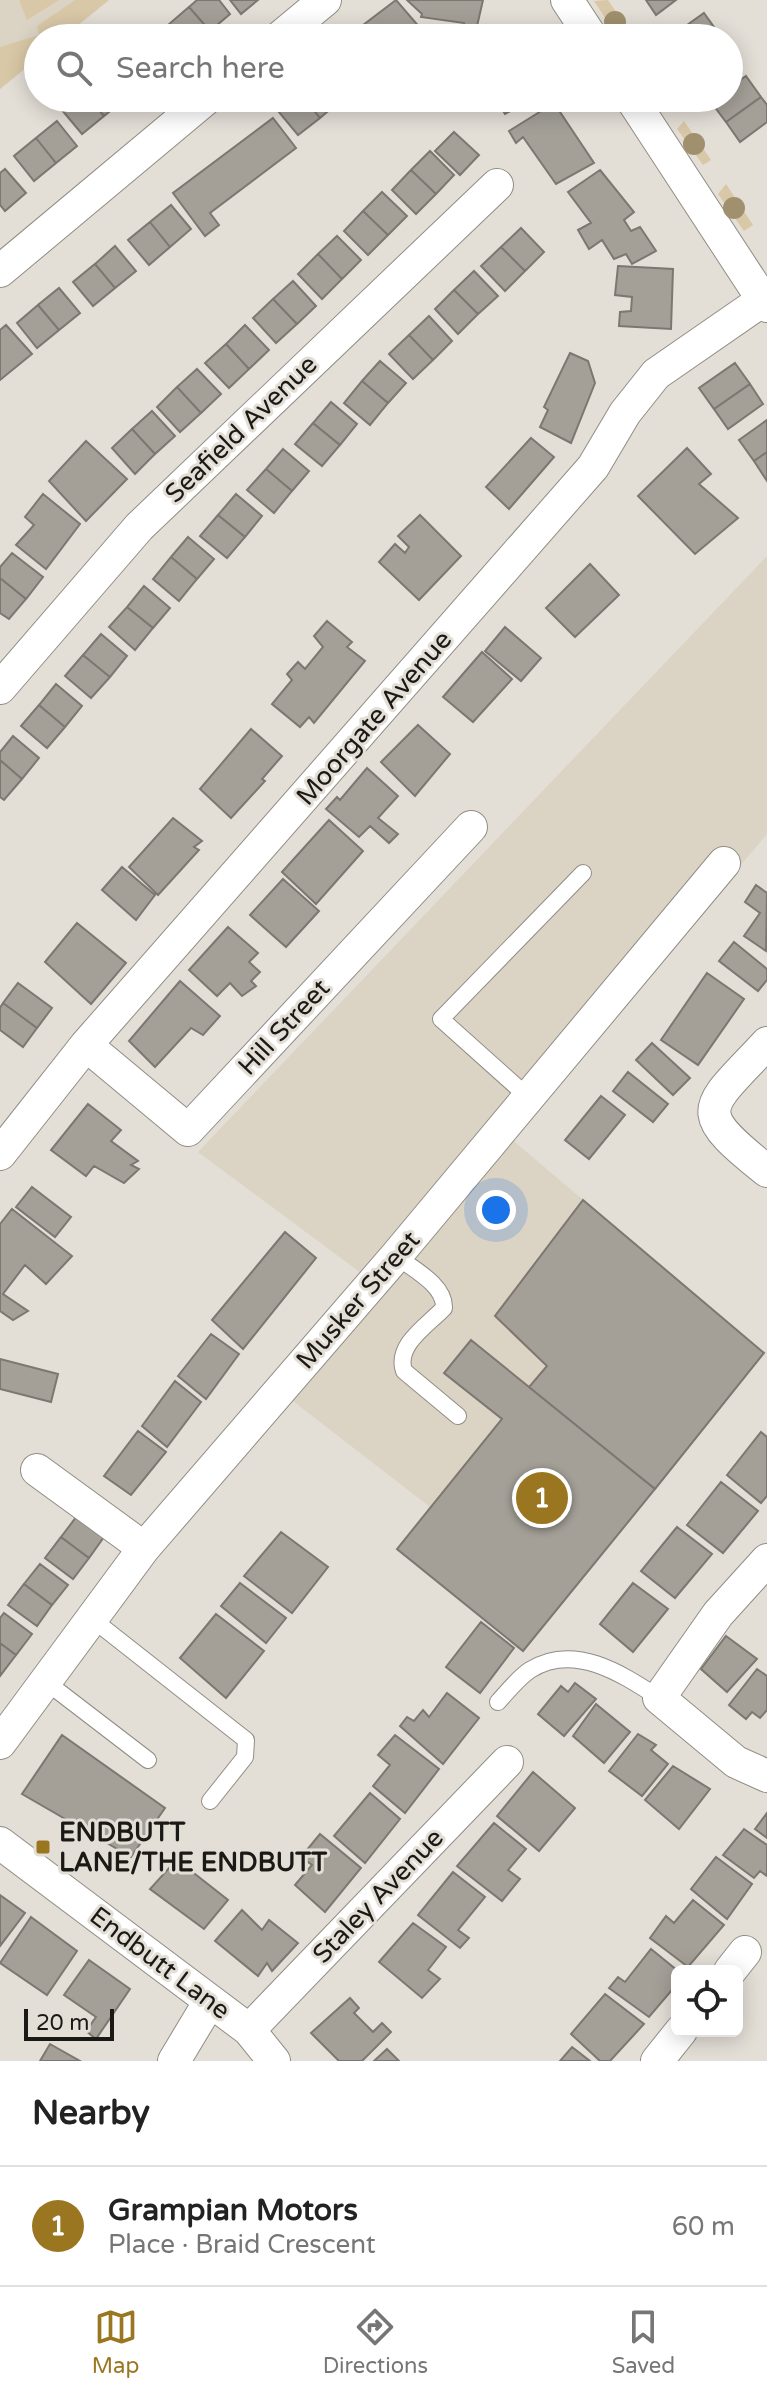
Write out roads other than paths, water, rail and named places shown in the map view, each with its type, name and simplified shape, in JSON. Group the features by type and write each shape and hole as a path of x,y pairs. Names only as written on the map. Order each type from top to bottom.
{"street":[{"path":"296,24 325,0"},
{"path":"567,0 583,24"},
{"path":"0,271 190,112"},
{"path":"640,112 765,303"},
{"name":"Seafield Avenue","path":"0,688 139,527 497,185"},
{"name":"Moorgate Avenue","path":"0,1154 86,1045 593,467 625,413 656,374 765,303"},
{"name":"Hill Street","path":"86,1045 188,1130 471,827"},
{"name":"Musker Street","path":"0,1743 144,1548 396,1256 724,863"},
{"path":"767,1043 719,1095 713,1116 719,1131 767,1171"},
{"path":"37,1470 144,1548"},
{"path":"767,1560 718,1614 659,1698 736,1762 767,1776"},
{"name":"Staley Avenue","path":"249,2030 507,1762"},
{"name":"Endbutt Lane","path":"0,1843 249,2030 274,2061"},
{"path":"174,2061 210,2001"},
{"path":"657,2061 676,2037"}],"lane":[{"path":"528,1097 441,1019 583,873"},
{"path":"396,1256 439,1289 445,1299 444,1308 404,1349 401,1361 404,1371 458,1416"},
{"path":"91,1618 246,1740 245,1757 210,1801"},
{"path":"498,1702 531,1669 562,1659 593,1662 625,1676 659,1698"},
{"path":"45,1681 148,1760"}],"place":[{"name":"Grampian Motors","path":"542,1498"},
{"name":"ENDBUTT LANE/THE ENDBUTT","path":"43,1847"}]}
